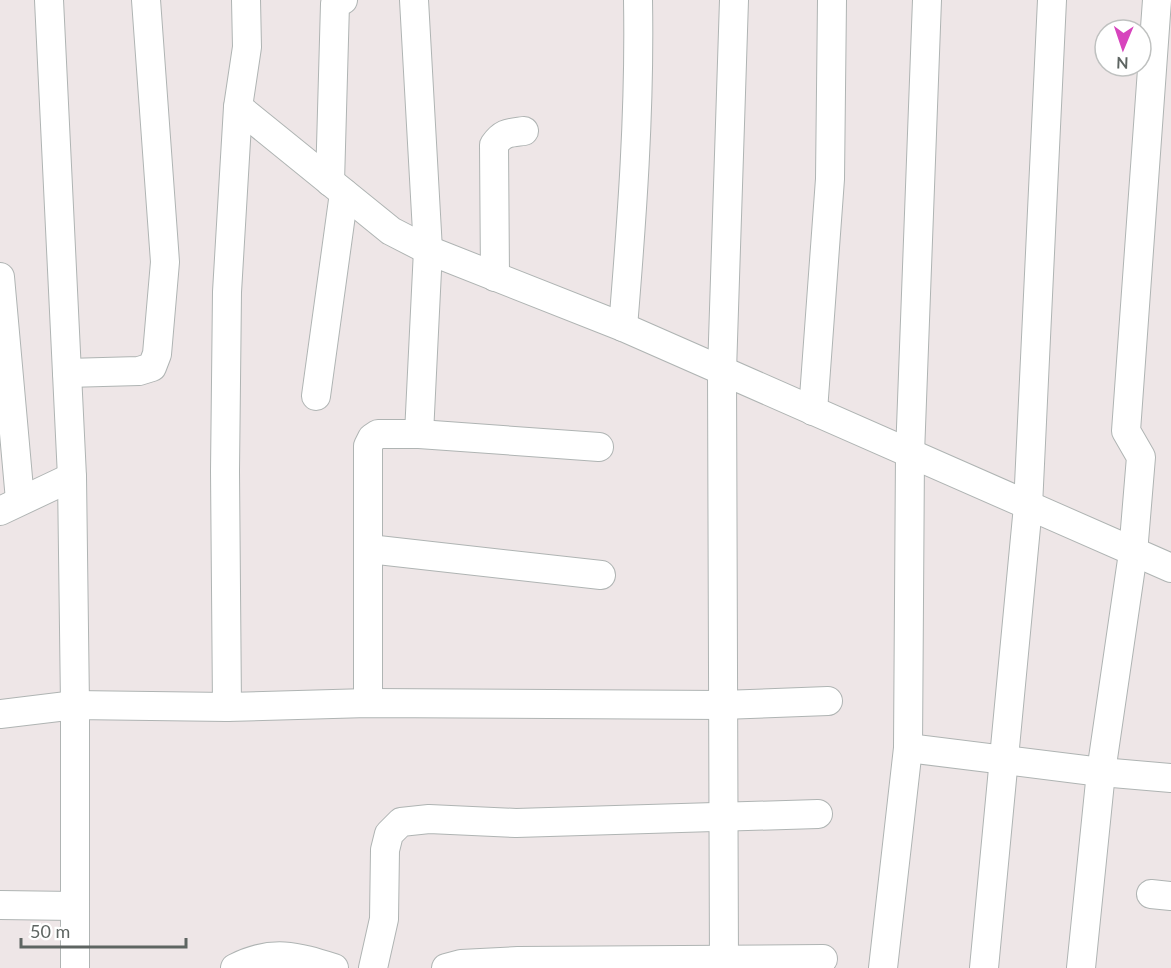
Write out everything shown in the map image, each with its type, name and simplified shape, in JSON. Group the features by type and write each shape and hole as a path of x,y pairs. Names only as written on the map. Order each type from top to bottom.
{"street":[{"path":"49,0 72,477 75,968"},
{"path":"67,374 139,370 152,367 157,354 165,262 146,0"},
{"path":"227,707 226,336 238,107 248,47 246,0"},
{"path":"414,0 428,250 419,434"},
{"path":"623,327 635,175 639,53 638,0"},
{"path":"724,964 722,371 734,0"},
{"path":"813,411 830,179 832,0"},
{"path":"883,968 908,748 910,454 927,0"},
{"path":"984,968 1028,506 1052,0"},
{"path":"1081,968 1101,772 1133,553 1141,457 1126,431 1157,0"},
{"path":"316,396 337,187 338,1"},
{"path":"238,107 391,231 428,250 623,327 1171,568"},
{"path":"495,277 494,145 500,136 524,131"},
{"path":"0,277 10,506 72,477"},
{"path":"368,703 368,446 372,438 378,434 419,434 599,447"},
{"path":"369,549 601,575"},
{"path":"0,714 75,705 227,707 368,703 722,705 828,701"},
{"path":"908,748 1101,772 1171,778"},
{"path":"373,968 384,919 385,850 389,834 401,822 429,819 516,823 818,814"},
{"path":"0,905 75,906"},
{"path":"235,968 251,960 285,955 334,968"},
{"path":"446,968 461,964 518,961 724,964 823,959"}]}
